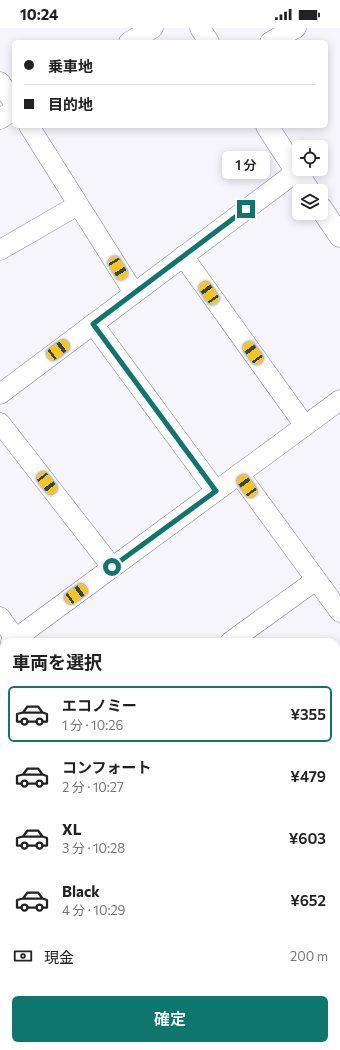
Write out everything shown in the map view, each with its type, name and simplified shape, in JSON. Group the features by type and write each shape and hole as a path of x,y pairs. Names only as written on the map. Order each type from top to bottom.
{"street":[{"path":"132,40 153,28"},
{"path":"200,28 208,40"},
{"path":"274,40 296,28"},
{"path":"0,82 12,100"},
{"path":"0,119 12,111"},
{"path":"30,128 134,293"},
{"path":"268,128 292,166"},
{"path":"0,394 292,175"},
{"path":"0,250 78,205"},
{"path":"328,218 340,236"},
{"path":"184,256 305,426"},
{"path":"93,324 216,491"},
{"path":"15,638 340,400"},
{"path":"0,423 112,567"},
{"path":"239,474 340,612"},
{"path":"236,638 316,580"},
{"path":"0,617 5,638"}],"route":[{"path":"112,567 216,491 93,324 246,209"}]}
